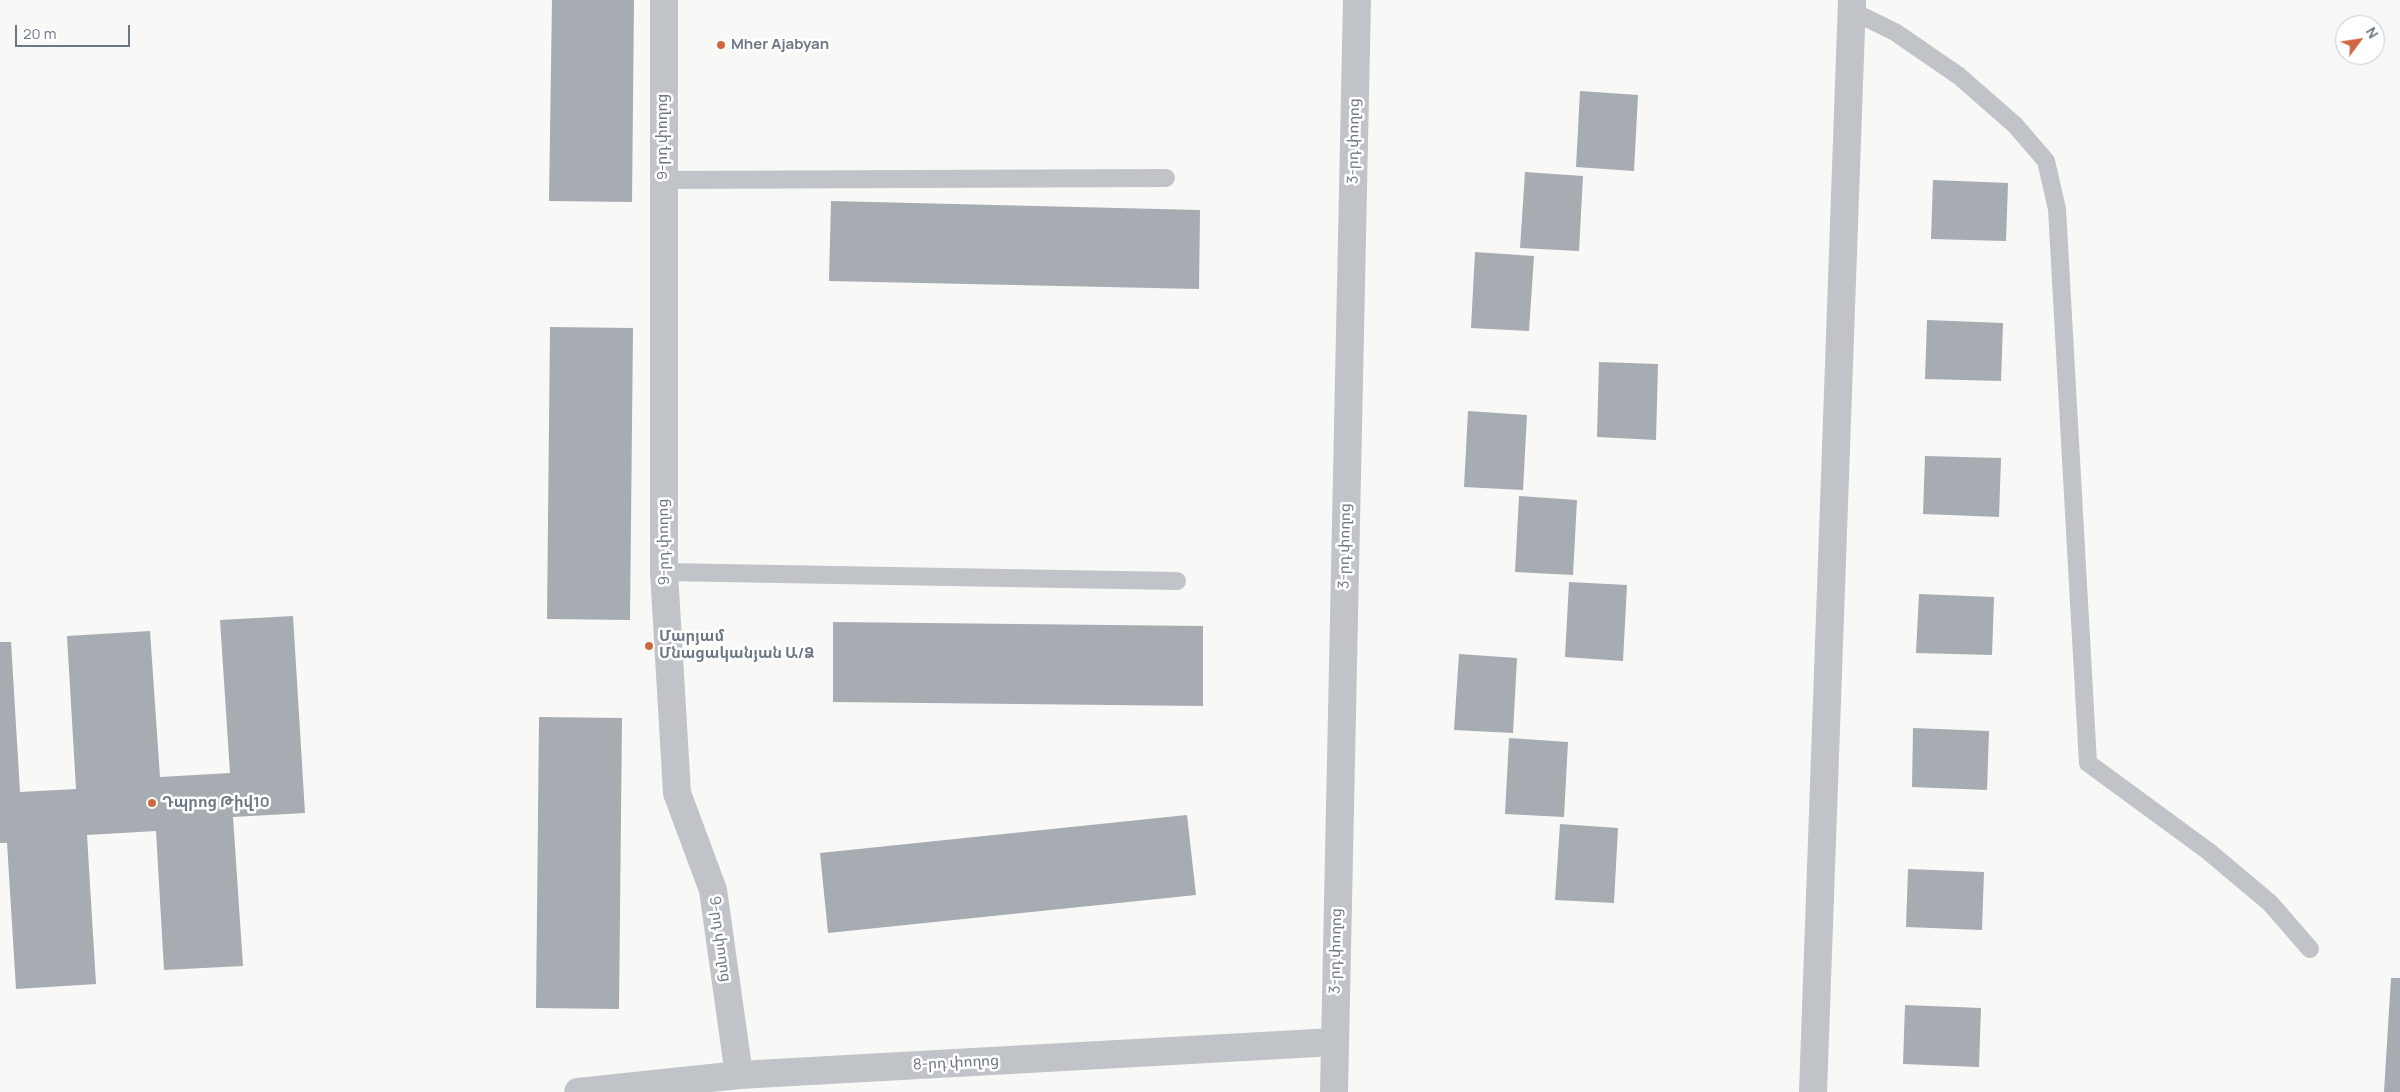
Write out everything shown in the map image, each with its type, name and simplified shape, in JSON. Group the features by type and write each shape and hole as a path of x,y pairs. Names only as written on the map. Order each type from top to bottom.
{"street":[{"name":"9-րդ փողոց","path":"664,0 664,572 677,793 713,890 739,1075"},
{"name":"3-րդ փողոց","path":"1334,1092 1357,0"},
{"path":"1813,1092 1852,5"},
{"name":"8-րդ փողոց","path":"578,1092 739,1075 1334,1042"}],"lane":[{"path":"1852,5 1959,76 2015,124 2046,161 2057,209 2088,762 2208,851 2270,903 2310,949"},
{"path":"663,180 1166,178"},
{"path":"664,572 1177,581"}],"building":[{"path":"552,0 634,0 632,202 549,201"},
{"path":"1580,91 1638,95 1634,171 1576,167"},
{"path":"1525,172 1583,176 1579,251 1520,248"},
{"path":"1933,180 2008,183 2006,241 1931,239"},
{"path":"831,201 1200,210 1199,289 829,281"},
{"path":"1475,252 1534,256 1529,331 1471,328"},
{"path":"1927,320 2003,323 2001,381 1925,379"},
{"path":"550,327 633,328 630,620 547,619"},
{"path":"1599,362 1658,364 1656,440 1597,437"},
{"path":"1468,411 1527,415 1523,490 1464,487"},
{"path":"1925,456 2001,458 1999,517 1923,514"},
{"path":"1519,496 1577,500 1573,575 1515,572"},
{"path":"1569,582 1627,585 1623,661 1565,657"},
{"path":"1919,594 1994,597 1992,655 1916,653"},
{"name":"Դպրոց Թիվ10","path":"293,616 305,813 233,817 243,966 164,970 156,831 87,835 96,984 16,989 7,843 0,843 0,642 11,642 20,792 76,789 67,636 150,631 160,777 230,773 220,620"},
{"path":"833,622 1203,626 1203,706 833,702"},
{"path":"1459,654 1517,658 1513,733 1454,730"},
{"path":"539,717 622,718 619,1009 536,1008"},
{"path":"1913,728 1989,731 1987,790 1912,787"},
{"path":"1509,738 1568,742 1564,817 1505,814"},
{"path":"1187,815 1196,895 828,933 820,853"},
{"path":"1560,824 1618,828 1614,903 1555,900"},
{"path":"1908,869 1984,872 1982,930 1906,927"},
{"path":"2391,978 2400,978 2400,1092 2384,1092"},
{"path":"1905,1005 1981,1008 1979,1067 1903,1064"}],"place":[{"name":"Mher Ajabyan","path":"721,45"},
{"name":"Մարյամ Մնացականյան Ա/Ձ","path":"649,646"},
{"name":"Դպրոց Թիվ10","path":"152,803"}]}
